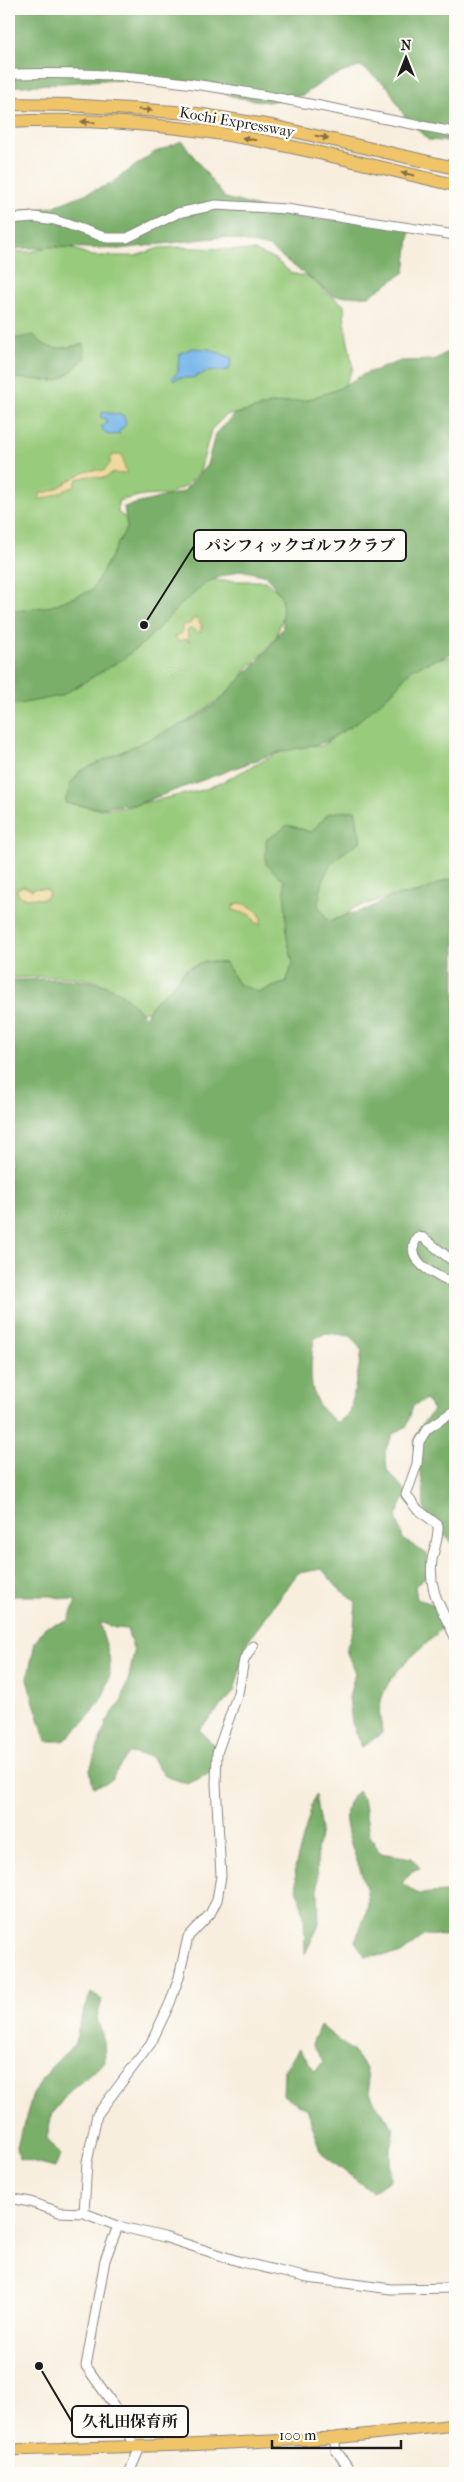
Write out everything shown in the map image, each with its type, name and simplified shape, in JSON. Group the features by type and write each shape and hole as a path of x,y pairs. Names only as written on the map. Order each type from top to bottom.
{"highway":[{"name":"Kochi Expressway","path":"9,104 68,105 190,113 272,126 455,168"},
{"name":"Kochi Expressway","path":"9,122 66,121 188,129 271,143 455,185"}],"main road":[{"path":"9,2450 134,2447 334,2438 455,2425"}],"street":[{"path":"9,74 133,77 191,84 258,94 455,132"},
{"path":"9,219 34,217 55,220 107,238 127,238 178,212 216,205 286,209 455,235"},
{"path":"455,1263 424,1238 417,1237 413,1244 414,1252 426,1270 455,1285"},
{"path":"455,1410 427,1428 419,1442 417,1464 406,1495 416,1508 438,1525 438,1534 432,1560 431,1589 455,1637"},
{"path":"84,2213 87,2162 97,2115 151,2043 170,2003 179,1977 188,1938 210,1914 217,1900 221,1876 216,1784 217,1753 238,1693 244,1660 252,1646"},
{"path":"9,2198 30,2202 59,2212 84,2213 118,2226 164,2237 241,2262 308,2278 391,2288 455,2288"},
{"path":"118,2226 105,2260 86,2366 119,2414 138,2452 129,2473"},
{"path":"334,2438 336,2450 352,2473"}],"green space":[{"path":"9,9 455,9 455,142 428,140 405,117 388,87 361,66 330,77 303,95 268,102 234,97 204,85 170,86 139,81 105,80 9,87"},
{"path":"182,141 225,198 307,220 383,220 410,230 405,272 369,296 333,296 269,247 223,237 119,249 58,247 9,249 9,212 52,207 110,184 153,153"},
{"path":"51,246 72,248 92,256 135,256 159,248 180,247 255,251 275,259 291,273 312,278 326,293 344,305 345,326 353,368 344,387 305,401 226,415 211,430 200,471 186,486 167,495 139,496 118,501 118,513 203,565 218,581 265,581 282,595 283,615 277,635 265,652 249,666 237,684 221,698 169,734 147,740 110,758 79,785 78,805 99,809 120,808 203,790 280,752 300,745 322,746 347,727 408,667 428,660 455,656 455,878 433,891 392,896 354,908 334,925 297,975 279,985 259,992 240,987 209,964 188,967 182,973 161,1008 141,1012 110,988 100,983 61,977 9,978 9,251 30,252"},
{"path":"34,335 45,345 56,348 83,344 85,357 72,371 58,381 9,378 9,340"},
{"path":"455,347 455,652 412,669 390,694 355,724 323,743 276,753 138,804 96,808 65,803 70,785 80,771 193,719 219,701 268,650 283,628 282,598 267,576 241,570 209,581 178,607 147,640 123,659 61,696 9,706 9,612 51,606 92,590 127,527 124,507 183,492 207,465 215,435 234,415 271,404 306,400 338,389 364,374 401,361 434,360"},
{"path":"355,810 361,841 335,860 326,873 318,905 329,922 368,909 386,899 420,892 446,880 455,879 455,1545 433,1524 424,1507 424,1487 414,1445 419,1430 433,1410 426,1399 413,1406 407,1426 393,1434 385,1451 387,1470 407,1493 396,1516 403,1539 427,1554 428,1574 415,1586 417,1599 433,1604 450,1617 441,1629 391,1679 384,1692 379,1712 382,1733 362,1747 352,1723 349,1698 355,1673 346,1650 354,1627 356,1602 338,1588 322,1569 298,1573 247,1642 234,1692 199,1730 217,1748 212,1772 188,1784 165,1776 150,1756 129,1753 109,1782 93,1787 90,1769 107,1721 122,1700 129,1677 134,1652 127,1629 115,1628 100,1622 109,1656 110,1669 104,1693 91,1714 63,1741 46,1741 27,1680 35,1643 45,1627 68,1621 76,1601 51,1596 9,1596 9,980 68,979 97,983 123,995 145,1017 154,1002 174,985 186,970 205,961 226,963 238,984 260,992 286,982 293,963 287,939 284,881 266,864 266,840 288,825 311,832 329,813","holes":["326,1333 351,1336 362,1351 350,1413 337,1423 321,1408 314,1395 311,1371 314,1339"]},
{"path":"358,1791 363,1799 369,1834 380,1853 412,1858 420,1868 412,1871 402,1883 418,1894 446,1892 455,1883 455,1947 450,1936 425,1935 401,1954 365,1956 355,1941 368,1905 363,1877 346,1825 348,1803"},
{"path":"315,1794 321,1830 317,1851 319,1925 305,1954 304,1915 297,1888 295,1868"},
{"path":"91,1993 102,2000 97,2018 104,2041 105,2062 70,2091 52,2113 47,2138 60,2154 55,2168 19,2159 17,2146 33,2094 52,2066 76,2042 79,2024"},
{"path":"320,2025 352,2051 366,2068 370,2093 377,2107 394,2128 390,2150 390,2180 372,2192 322,2154 307,2109 283,2095 284,2070 299,2049 315,2071 323,2061 312,2044"}],"sand":[{"path":"113,455 122,455 126,473 118,474 114,472 104,478 89,476 77,479 74,487 47,498 39,499 41,492 56,489 78,475 95,470 104,471 110,464 110,459"},
{"path":"196,618 201,624 199,633 191,628 187,631 189,642 186,639 178,641 175,637 182,633 182,625 190,624"},
{"path":"23,886 33,890 35,888 45,889 49,892 48,896 43,899 21,897 17,889"},
{"path":"240,903 258,912 261,924 256,923 251,915 233,910 234,905"}],"water":[{"path":"192,348 209,349 232,358 229,370 206,372 193,378 176,378 175,381 172,378 178,372 179,354"},
{"path":"103,412 124,416 126,425 120,430 119,434 109,435 103,431 102,426 107,422 106,419 100,417"}],"place":[{"name":"パシフィックゴルフクラブ","path":"144,625"},
{"name":"久礼田保育所","path":"39,2366"}]}
